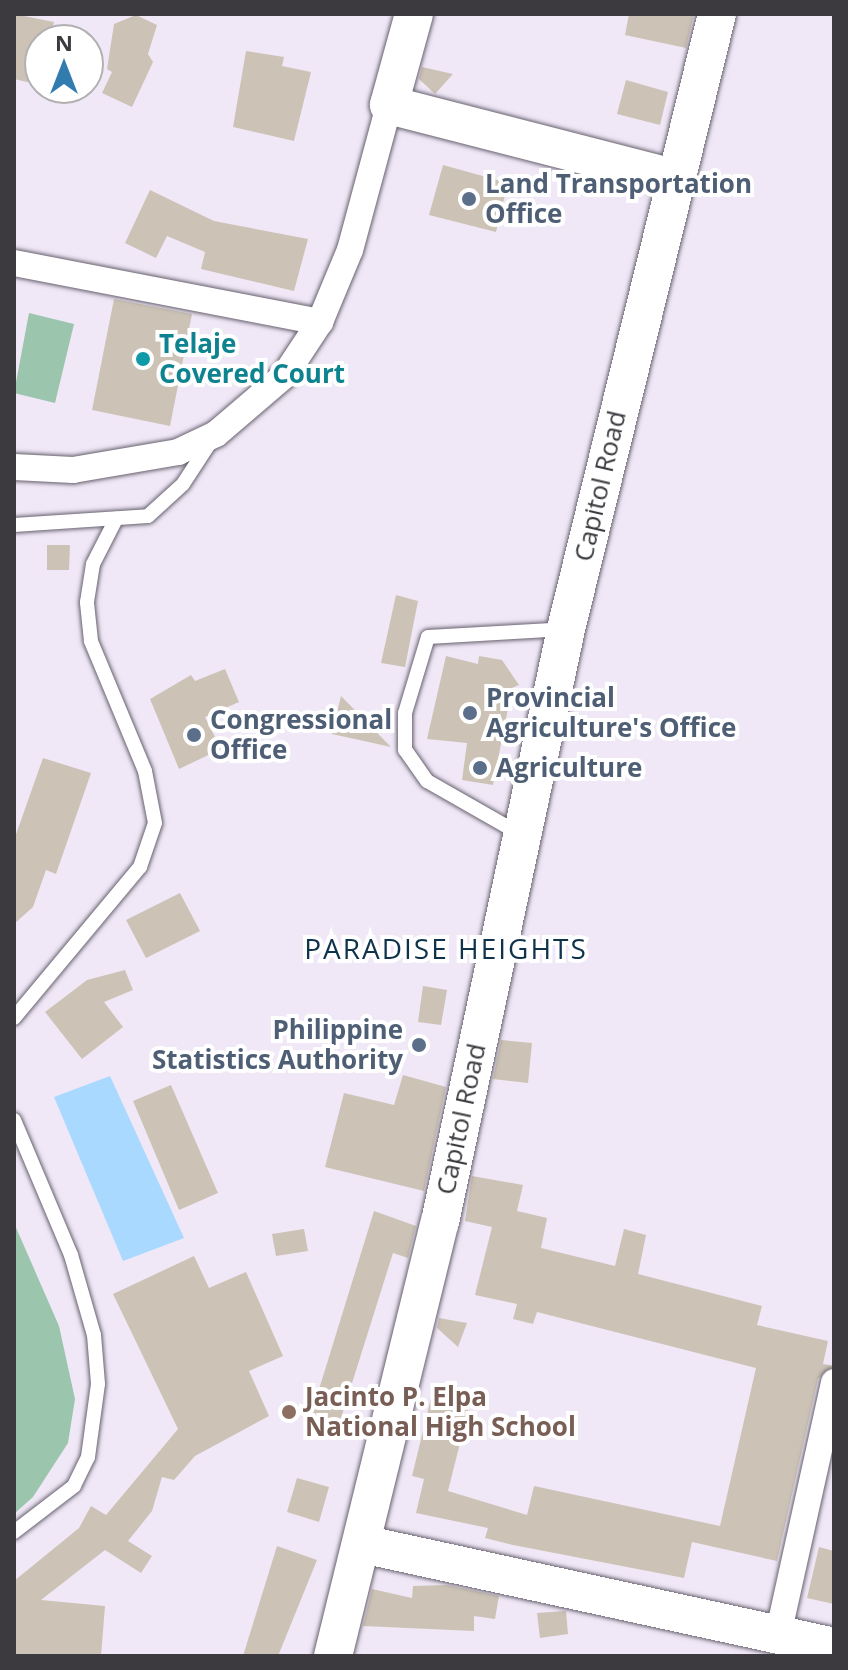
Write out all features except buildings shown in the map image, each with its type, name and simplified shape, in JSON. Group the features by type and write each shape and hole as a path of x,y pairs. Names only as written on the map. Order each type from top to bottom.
{"main road":[{"path":"414,14 389,105 673,178"},
{"name":"Capitol Road","path":"333,1656 437,1237 520,834 566,629 673,178 717,14"},
{"path":"362,1544 834,1647"}],"street":[{"path":"14,467 73,470 131,463 178,452 216,434 285,375 320,322 350,250 389,105"},
{"path":"14,263 320,322"},
{"path":"778,1635 834,1382"}],"lane":[{"path":"14,525 148,516 163,505 216,434"},
{"path":"14,1018 140,867 155,823 145,771 91,641 87,602 93,564 116,519"},
{"path":"520,834 427,781 405,750 405,713 428,637 566,629"},
{"path":"14,1120 71,1255 94,1335 98,1384 88,1457 74,1486 14,1532"}],"green space":[{"path":"29,313 74,324 55,403 14,393"},
{"path":"14,1223 59,1326 75,1399 68,1443 33,1497 14,1514"}],"water":[{"path":"110,1076 184,1238 123,1261 54,1097"}],"place":[{"name":"Land Transportation Office","path":"469,199"},
{"name":"Telaje Covered Court","path":"143,359"},
{"name":"Provincial Agriculture's Office","path":"470,713"},
{"name":"Congressional Office","path":"194,735"},
{"name":"Agriculture","path":"480,768"},
{"name":"Philippine Statistics Authority","path":"419,1045"},
{"name":"Jacinto P. Elpa National High School","path":"289,1412"}],"district":[{"name":"PARADISE HEIGHTS","path":"446,948"}]}
